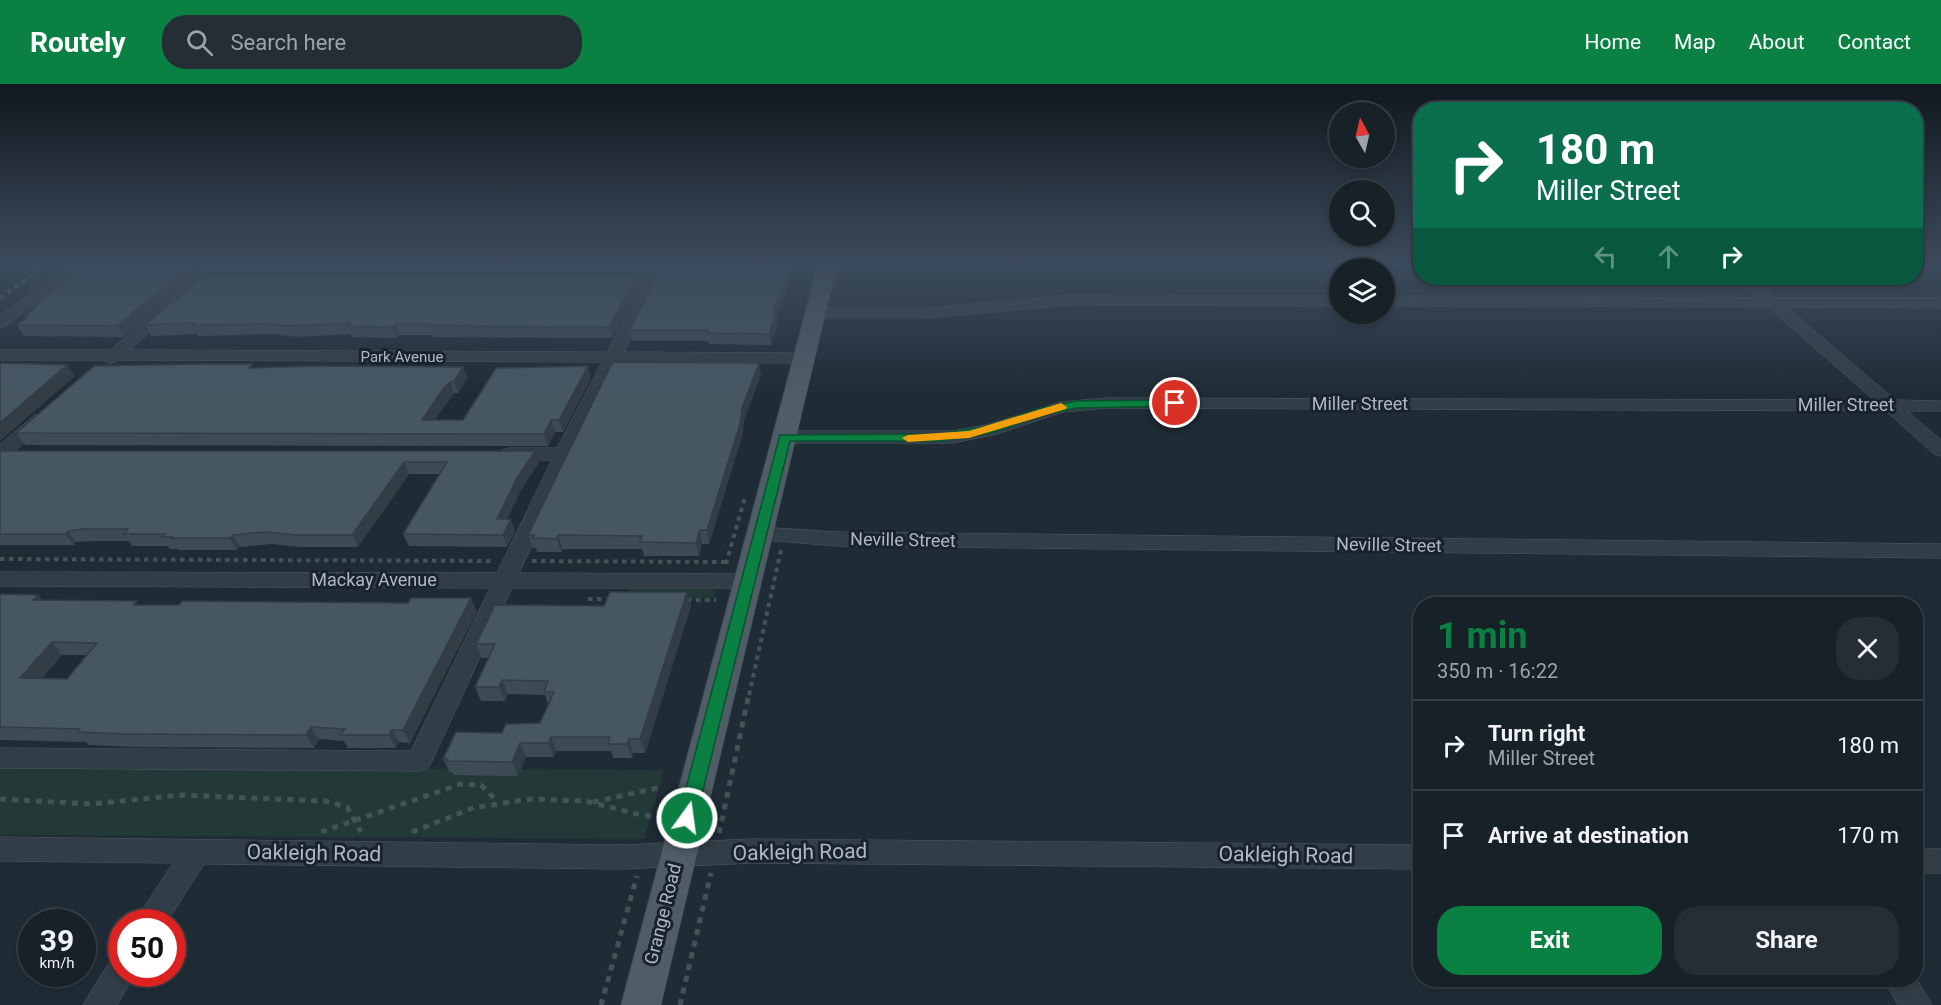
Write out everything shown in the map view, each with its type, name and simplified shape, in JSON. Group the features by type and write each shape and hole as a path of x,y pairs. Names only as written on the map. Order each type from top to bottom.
{"main road":[{"name":"Grange Road","path":"640,1005 695,862 737,572 759,539 817,308"}],"street":[{"path":"0,323 21,308"},
{"path":"93,374 170,308"},
{"path":"0,758 419,761 564,454 614,357 635,308"},
{"path":"816,313 927,313 982,308"},
{"path":"1779,308 1941,450"},
{"name":"Park Avenue","path":"0,355 804,358"},
{"name":"Miller Street","path":"784,437 953,436 990,430 1053,409 1106,403 1941,406"},
{"path":"1,454 51,410"},
{"path":"1,454 25,453"},
{"path":"492,454 564,454"},
{"name":"Neville Street","path":"759,539 1941,551"},
{"name":"Mackay Avenue","path":"0,579 508,571 737,572"},
{"name":"Oakleigh Road","path":"0,849 622,857 695,862 839,851 1413,857"},
{"path":"159,909 197,851"},
{"path":"1923,861 1941,861"},
{"path":"99,1005 110,987"},
{"path":"1904,987 1916,1005"}],"path":[{"path":"0,559 508,571 737,572"},
{"path":"310,836 461,784 481,786 498,802"},
{"path":"592,802 662,787"},
{"path":"0,799 91,804 161,795 325,801 342,806 352,813 359,831 371,834"},
{"path":"409,833 459,812 519,799 573,799 651,818 666,818"},
{"path":"680,1005 695,862"},
{"path":"601,1005 637,874"}],"green space":[{"path":"630,589 711,589 714,590 714,598 623,598"},
{"path":"0,766 664,770 644,839 0,835"}],"building":[{"path":"34,308 139,308 117,326 17,325 27,318 24,318"},
{"path":"165,308 619,308 609,327 429,326 431,324 395,324 392,327 347,326 350,323 292,326 193,325 194,323 145,325"},
{"path":"641,308 774,308 774,313 776,313 769,334 707,333 708,330 630,330"},
{"path":"615,362 759,363 742,408 740,424 707,530 700,530 696,543 640,542 642,536 558,535 557,539 532,538 534,535 528,535 611,365"},
{"path":"0,363 67,365 0,423"},
{"path":"253,364 249,368 463,367 454,382 450,382 443,389 422,420 463,420 496,368 588,366 559,420 551,420 544,434 16,433 94,366"},
{"path":"0,451 535,451 517,478 497,519 511,519 503,535 403,534 447,462 404,462 352,535 296,535 265,532 233,535 230,538 171,538 162,537 165,534 124,534 128,529 83,529 68,531 65,534 0,534"},
{"path":"610,592 687,592 640,739 629,739 627,744 608,744 610,737 551,737 548,743 520,743 512,762 447,761 448,759 443,759 456,732 502,733 506,724 540,723 554,692 544,692 548,681 502,680 499,687 475,687 495,644 476,644 495,605 604,606"},
{"path":"0,594 38,595 33,600 137,601 133,605 179,605 182,601 408,603 411,598 471,598 403,730 392,730 389,735 340,735 345,729 311,727 306,735 125,734 78,732 80,729 0,727","holes":["52,642 97,643 67,679 20,678"]}],"slow traffic":[{"path":"908,438 940,438 990,430 1029,415 1061,407"}],"route":[{"path":"687,818 723,684 784,437 940,438 990,430 1029,415 1076,404 1175,403"}]}
